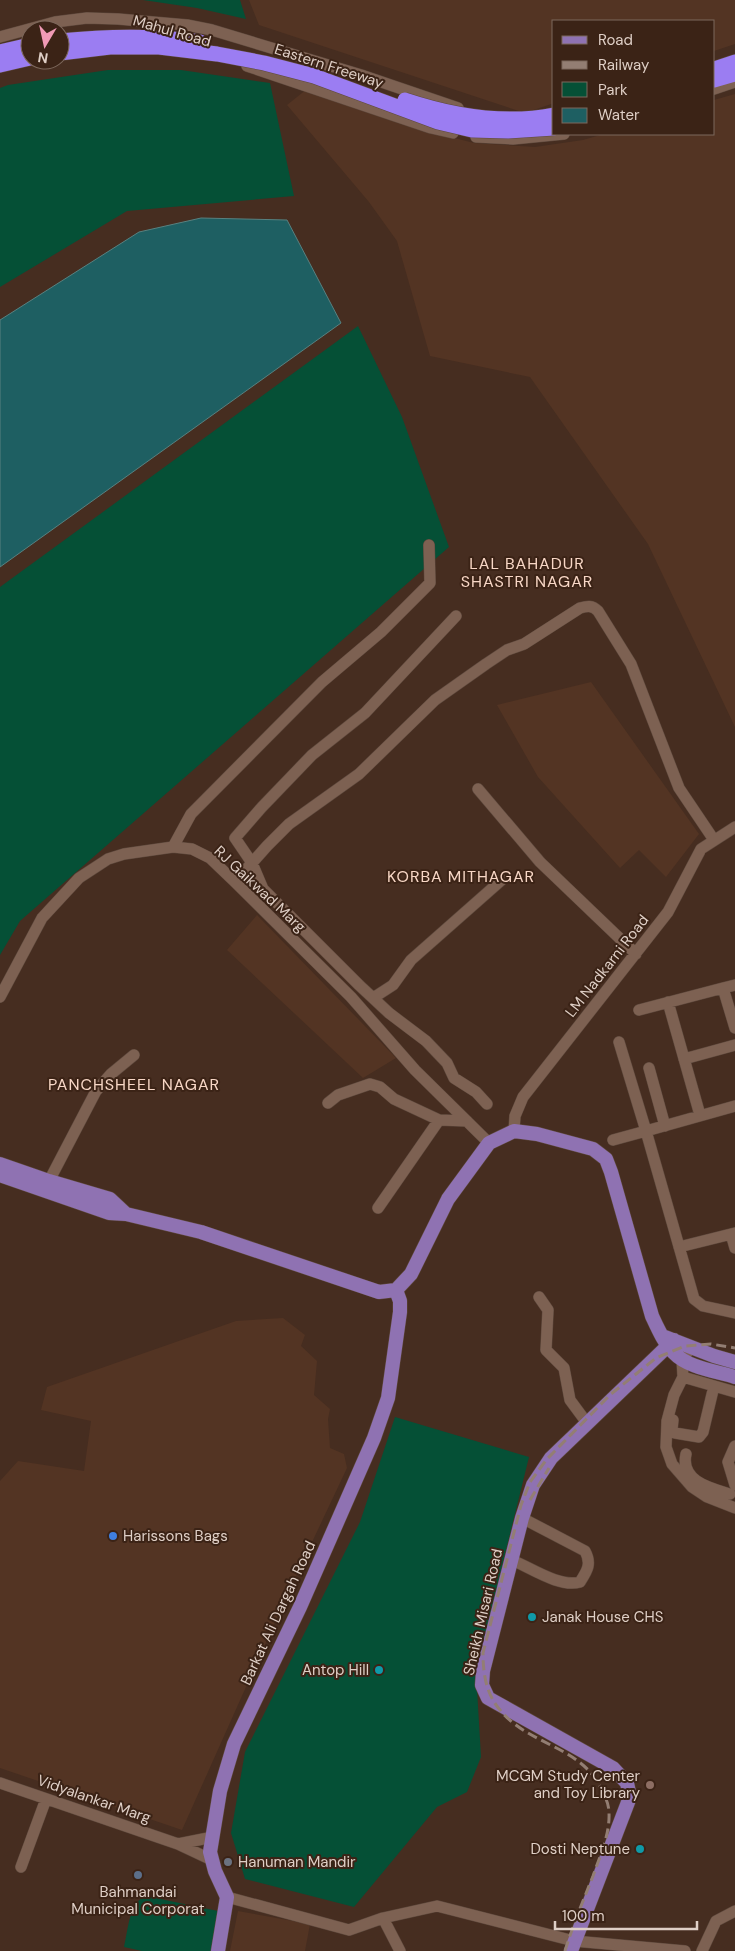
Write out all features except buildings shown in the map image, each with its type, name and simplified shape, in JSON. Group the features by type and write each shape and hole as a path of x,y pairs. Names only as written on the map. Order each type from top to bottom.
{"highway":[{"name":"Eastern Freeway","path":"70,39 108,36 167,37 271,55 407,101 478,118 514,120 552,115"},
{"path":"0,51 20,46"},
{"name":"Eastern Freeway","path":"70,52 110,47 160,47 217,54 264,63 314,76 438,122 472,130 508,131 552,128"},
{"path":"0,65 20,60"},
{"path":"715,69 735,62"},
{"path":"715,80 735,74"}],"main road":[{"path":"1,1175 109,1213 126,1214 201,1232 379,1292 396,1290 411,1274 448,1200 489,1143 514,1131 537,1134 593,1149 606,1159 652,1316 682,1360 711,1363 735,1362"},
{"path":"1,1175 49,1181 110,1199 126,1214"},
{"name":"Barkat Ali Dargah Road","path":"227,1898 215,1871 210,1852 220,1790 234,1744 327,1547 374,1438 388,1398 400,1312 400,1301 396,1290"},
{"path":"668,1341 691,1347 711,1363 735,1377"},
{"name":"Sheikh Misari Road","path":"572,1946 630,1797 627,1783 613,1768 488,1698 482,1685 483,1671 522,1518 533,1485 545,1465 668,1341"},
{"path":"218,1951 227,1898"}],"street":[{"name":"Mahul Road","path":"70,22 87,18 188,25 212,30 323,63 464,109 517,115 552,109"},
{"path":"136,20 136,33"},
{"name":"Mahul Road","path":"70,35 95,31 136,33 154,38 201,57 236,63 317,88 431,128 473,137 513,139 554,135"},
{"name":"Mahul Road","path":"0,37 20,33"},
{"path":"715,61 735,55"},
{"path":"317,88 323,63"},
{"path":"715,89 735,82"},
{"path":"473,137 477,111"},
{"path":"172,846 191,814 322,682 381,632 430,583 429,545"},
{"path":"235,882 289,824 359,774 435,700 507,650 524,644 580,608 591,606 598,610 631,664 680,788 714,840"},
{"path":"456,616 365,713 312,755 235,838 252,863 263,889 372,998 426,1041 447,1063 454,1078 476,1092 487,1104"},
{"path":"478,789 540,862 636,954"},
{"name":"LM Nadkarni Road","path":"514,1131 515,1116 523,1097 668,912 701,849 735,827"},
{"name":"RJ Gaikwad Marg","path":"0,997 42,918 79,878 108,859 124,854 172,846 192,850 210,858 235,882 351,997 415,1070 489,1143"},
{"path":"372,998 393,985 411,960 505,876"},
{"path":"639,1010 735,985"},
{"path":"723,988 735,1028"},
{"path":"668,1002 700,1115"},
{"path":"618,1042 646,1131 693,1296 697,1303 703,1306 735,1313"},
{"path":"684,1059 735,1045"},
{"path":"49,1181 96,1092 111,1074 134,1055"},
{"path":"649,1068 665,1126"},
{"path":"328,1103 338,1095 370,1084 394,1099 439,1120 467,1121"},
{"path":"613,1140 735,1106"},
{"path":"378,1208 439,1120"},
{"path":"679,1248 733,1234 735,1248"},
{"path":"539,1296 548,1310 546,1350 564,1368 570,1400 587,1423"},
{"path":"691,1347 682,1360 685,1377 674,1410 672,1427 675,1433 696,1437 702,1434 714,1386"},
{"path":"685,1377 735,1392"},
{"path":"685,1377 674,1395 667,1420 666,1447 672,1464 692,1487 707,1497 735,1508"},
{"path":"686,1454 684,1463 686,1470 697,1482 705,1486 734,1491 728,1462 735,1446"},
{"path":"512,1560 562,1584 572,1585 580,1582 589,1566 589,1558 586,1551 522,1518"},
{"name":"Vidyalankar Marg","path":"0,1783 178,1844 212,1860"},
{"path":"21,1867 46,1799"},
{"path":"178,1844 213,1837"},
{"path":"227,1898 349,1930 383,1918 437,1906 572,1946 685,1951"},
{"path":"702,1951 716,1921 735,1911"},
{"path":"383,1918 400,1951"}],"shaded area":[{"path":"249,0 735,0 735,44 715,51 715,20 552,20 552,104 525,113 259,25"},
{"path":"307,89 427,131 474,143 535,147 583,140 600,135 715,135 715,100 735,94 735,727 648,544 530,377 430,356 397,241 369,202 287,105"},
{"path":"591,682 699,834 666,877 639,850 620,868 538,777 497,705"},
{"path":"257,915 396,1058 363,1078 227,950"},
{"path":"283,1318 305,1335 301,1346 317,1361 314,1395 330,1409 328,1419 330,1448 344,1454 347,1468 288,1593 182,1830 0,1768 0,1481 18,1461 84,1471 91,1421 41,1410 47,1387 236,1321"},
{"path":"238,1911 310,1924 305,1951 230,1951"}],"green space":[{"path":"143,0 240,0 246,19 197,8"},
{"path":"108,70 181,70 270,83 294,196 127,211 0,287 0,88 8,85"},
{"path":"358,326 402,417 449,547 20,921 0,955 0,587"},
{"path":"395,1417 529,1457 476,1672 481,1757 467,1792 437,1807 354,1907 245,1879 231,1833 245,1752 360,1522"},
{"path":"146,1896 218,1911 212,1951 142,1951 124,1947 128,1925 136,1904"}],"water":[{"path":"201,218 287,220 341,323 0,567 0,320 139,232"}],"railway":[{"path":"565,1951 604,1845 608,1829 609,1811 606,1799 596,1779 584,1766 571,1756 526,1732 512,1722 495,1704 488,1690 483,1653 521,1505 530,1482 547,1459 611,1394 656,1358 685,1346 711,1344 735,1348"},
{"path":"530,1500 549,1468"}],"place":[{"name":"Harissons Bags","path":"113,1536"},
{"name":"Janak House CHS","path":"532,1617"},
{"name":"Antop Hill","path":"379,1670"},
{"name":"MCGM Study Center and Toy Library","path":"650,1785"},
{"name":"Dosti Neptune","path":"640,1849"},
{"name":"Hanuman Mandir","path":"228,1862"},
{"name":"Bahmandai Municipal Corporat","path":"138,1875"}],"district":[{"name":"LAL BAHADUR SHASTRI NAGAR","path":"527,572"},
{"name":"KORBA MITHAGAR","path":"461,876"},
{"name":"PANCHSHEEL NAGAR","path":"134,1084"}]}
